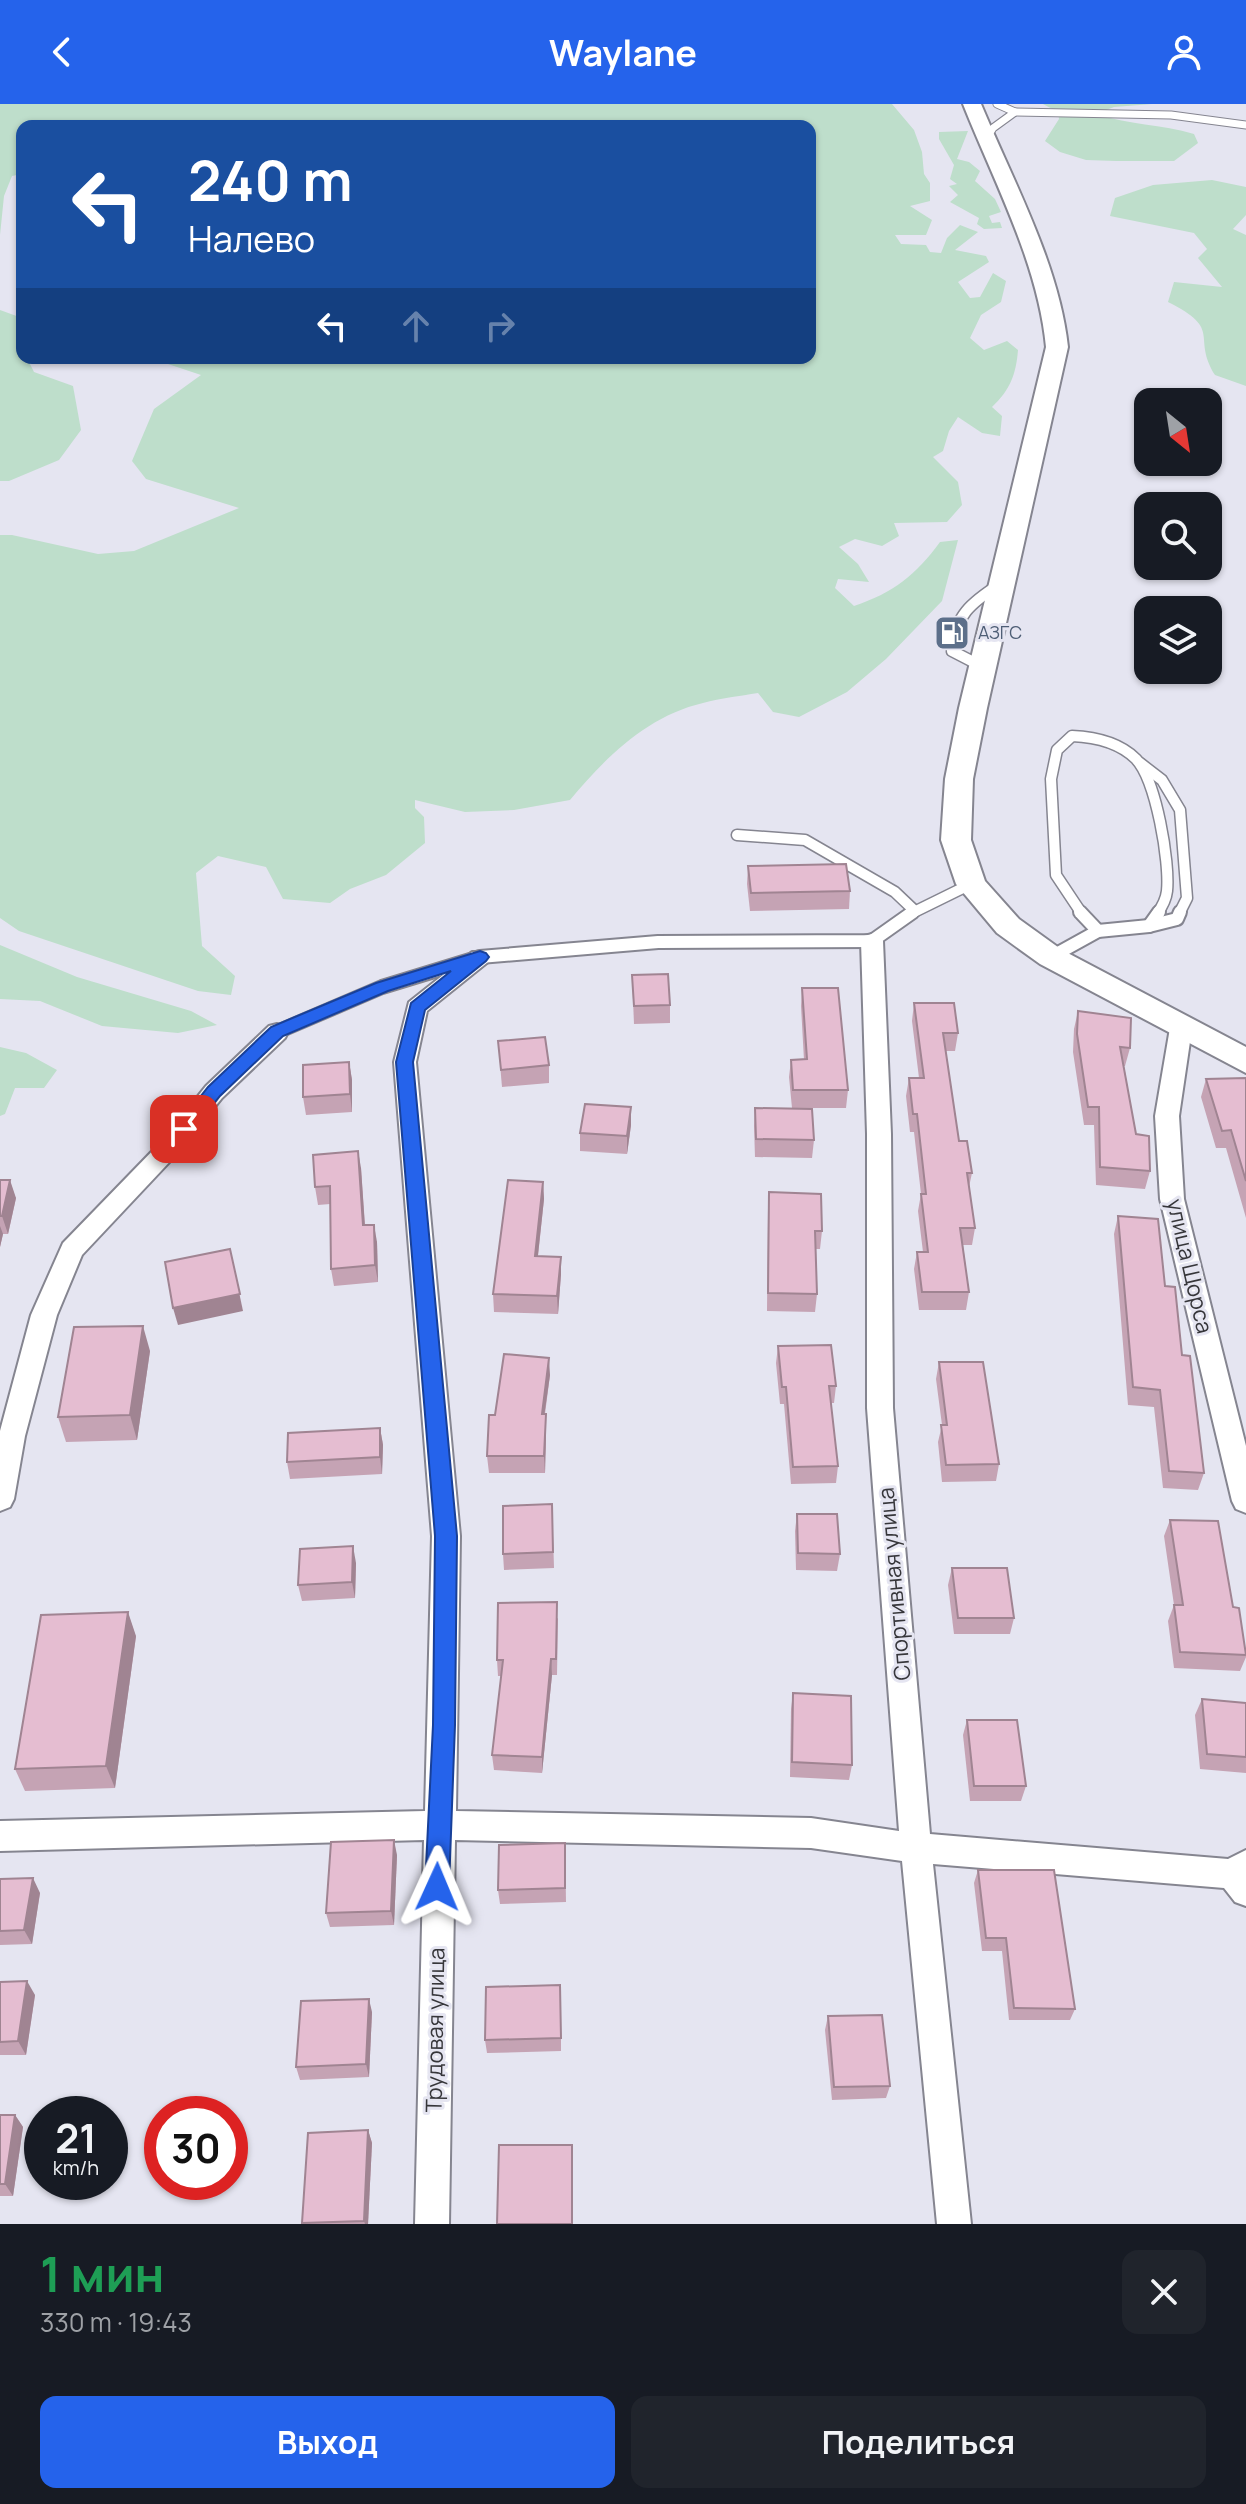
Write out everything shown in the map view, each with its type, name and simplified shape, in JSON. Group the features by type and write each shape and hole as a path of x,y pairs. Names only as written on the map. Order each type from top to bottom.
{"main road":[{"path":"972,104 1041,273 1053,308 1057,347 1000,584 959,779 956,840 971,884 1008,926 1051,957 1246,1061"}],"street":[{"name":"Спортивная улица","path":"872,941 879,1134 880,1408 916,1848 954,2224"},
{"name":"Трудовая улица","path":"432,2224 446,1536 405,1062 417,1008 480,957"},
{"name":"улица Щорса","path":"1181,1028 1167,1116 1172,1199 1246,1501"},
{"path":"0,1499 12,1436 44,1315 72,1250 169,1148 214,1092 277,1032"},
{"path":"0,1836 438,1825 811,1833 916,1848 1241,1877"}],"lane":[{"path":"997,104 1015,112 1171,115 1246,125"},
{"path":"985,140 993,128 1015,112"},
{"path":"983,667 952,651 952,633 964,608 1000,584"},
{"path":"1051,957 1098,931 1149,926 1177,919 1187,898 1180,810 1162,780 1116,745 1092,736 1072,736 1057,750 1051,779 1056,875 1080,912 1098,931"},
{"path":"1140,763 1167,860 1167,897 1149,926"},
{"path":"737,835 805,840 895,892 915,911"},
{"path":"277,1032 382,987 480,957 658,942 872,941 915,911 971,884"}],"green space":[{"path":"0,104 892,104 914,130 922,152 924,174 930,183 930,201 910,206 932,220 926,235 895,235 901,244 926,245 930,252 941,253 947,238 960,225 978,232 955,250 986,256 989,262 958,282 970,298 980,297 993,273 1006,281 1001,302 981,315 970,338 984,350 1007,341 1018,350 1017,359 1008,388 992,407 1002,416 1000,436 982,433 958,417 949,431 943,451 933,457 958,482 962,505 947,522 894,523 899,536 882,546 855,539 839,547 858,564 869,582 838,579 835,588 854,606 903,582 940,542 958,540 942,601 886,659 847,692 799,717 773,712 758,693 683,709 646,728 629,741 570,800 514,810 465,812 415,800 415,808 424,817 425,843 386,875 350,889 330,903 283,899 266,867 218,856 196,873 202,946 235,976 231,995 198,991 19,931 0,918 0,535 98,554 134,551 239,508 146,479 132,461 154,409 201,375 168,364 816,364 816,120 16,120 16,175 12,176 4,196 0,235"},
{"path":"1043,104 1152,104 1114,107 1096,114 1194,134 1198,143 1174,161 1086,160 1060,152 1045,141 1059,119 1058,112"},
{"path":"968,131 957,159 969,162 980,171 975,181 995,199 1001,212 989,216 992,223 1000,222 1002,228 984,229 977,224 979,218 950,202 958,195 949,186 957,184 950,179 954,165 939,139 939,132"},
{"path":"1212,180 1246,187 1246,215 1233,229 1246,235 1246,386 1215,375 1208,362 1201,327 1196,320 1168,302 1174,282 1222,287 1198,258 1207,249 1194,233 1110,216 1115,198 1153,185"},
{"path":"0,310 16,316 16,364 30,364 34,372 73,386 81,430 59,460 9,481 0,481"},
{"path":"0,945 77,977 191,1011 217,1025 178,1033 102,1026 40,1001 0,999"},
{"path":"0,1047 26,1053 57,1070 44,1088 15,1088 5,1114 0,1116"}],"building":[{"path":"846,864 850,891 751,893 748,866"},
{"path":"668,974 670,1005 634,1006 632,975"},
{"path":"802,988 838,988 848,1090 793,1090 791,1060 807,1059"},
{"path":"914,1003 954,1003 958,1033 943,1033 959,1141 967,1141 972,1173 967,1173 975,1228 960,1228 969,1292 922,1292 917,1252 928,1252 921,1194 926,1194 917,1114 913,1114 909,1078 924,1078"},
{"path":"1078,1011 1131,1018 1130,1048 1120,1047 1136,1134 1149,1136 1150,1171 1100,1167 1099,1107 1088,1107 1077,1034"},
{"path":"545,1037 549,1065 501,1070 498,1041"},
{"path":"349,1062 350,1094 303,1097 303,1065"},
{"path":"1246,1078 1246,1181 1231,1130 1222,1131 1206,1079"},
{"path":"585,1104 631,1107 627,1136 580,1133"},
{"path":"755,1108 812,1109 814,1140 756,1139"},
{"path":"358,1151 363,1225 374,1225 375,1265 331,1269 330,1186 315,1187 313,1155"},
{"path":"0,1180 10,1180 2,1216 0,1216"},
{"path":"508,1180 543,1182 535,1256 561,1257 557,1296 493,1294"},
{"path":"769,1192 821,1194 822,1231 815,1231 817,1294 768,1293"},
{"path":"1118,1216 1158,1219 1165,1286 1175,1287 1182,1355 1190,1356 1204,1473 1169,1471 1160,1390 1133,1387"},
{"path":"230,1249 240,1294 173,1308 165,1262"},
{"path":"143,1326 130,1415 58,1417 74,1327"},
{"path":"831,1345 836,1386 829,1386 838,1466 793,1467 786,1387 782,1387 778,1346"},
{"path":"504,1354 549,1358 542,1414 546,1414 544,1456 487,1456 489,1415 495,1415"},
{"path":"939,1362 983,1362 999,1464 946,1465 941,1425 947,1425"},
{"path":"380,1428 380,1457 287,1462 288,1433"},
{"path":"552,1504 553,1552 503,1554 503,1506"},
{"path":"797,1514 837,1514 840,1554 798,1553"},
{"path":"1170,1520 1218,1521 1233,1607 1239,1608 1246,1655 1180,1652 1174,1605 1183,1605"},
{"path":"353,1546 352,1582 298,1585 300,1549"},
{"path":"952,1568 1007,1568 1014,1618 958,1618"},
{"path":"557,1602 556,1659 551,1659 542,1757 492,1755 503,1660 497,1660 498,1603"},
{"path":"128,1612 106,1766 15,1769 41,1615"},
{"path":"793,1693 851,1696 852,1765 792,1762"},
{"path":"1202,1699 1246,1703 1246,1757 1207,1754"},
{"path":"967,1720 1017,1720 1026,1786 974,1786"},
{"path":"394,1840 391,1911 326,1913 331,1842"},
{"path":"565,1843 565,1888 498,1890 499,1845"},
{"path":"978,1870 1054,1870 1075,2009 1014,2008 1006,1938 986,1938"},
{"path":"33,1878 24,1930 0,1931 0,1879"},
{"path":"27,1981 18,2041 0,2042 0,1982"},
{"path":"560,1985 561,2038 485,2040 486,1987"},
{"path":"369,1999 366,2064 296,2067 301,2001"},
{"path":"882,2015 890,2086 834,2087 828,2016"},
{"path":"0,2115 15,2115 5,2184 0,2184"},
{"path":"368,2130 364,2221 302,2223 308,2133"},
{"path":"499,2145 572,2145 572,2224 497,2224"}],"place":[{"name":"АЗГС","path":"952,633"}],"route":[{"path":"184,1129 214,1092 277,1032 382,987 480,957 417,1008 405,1062 446,1536 444,1725 437,1887"}]}
